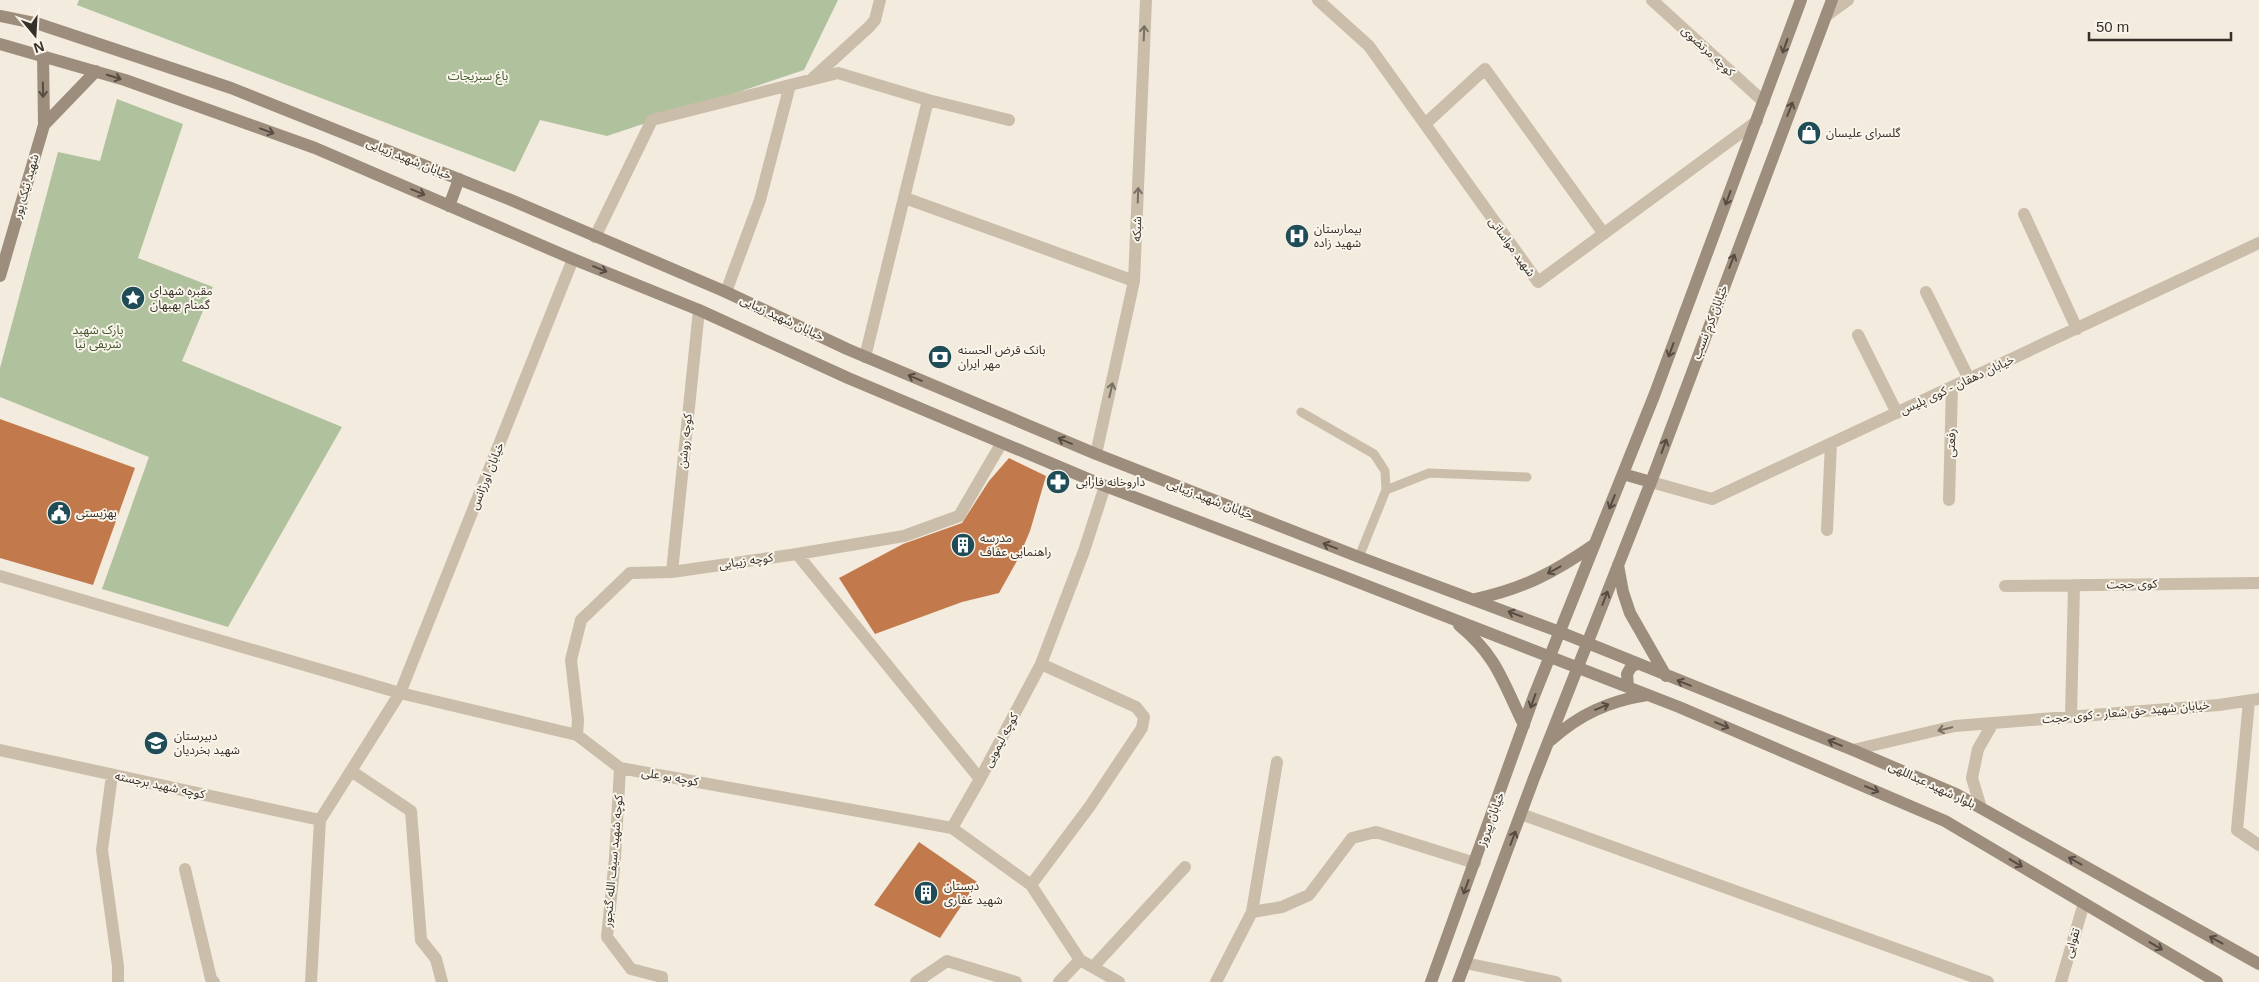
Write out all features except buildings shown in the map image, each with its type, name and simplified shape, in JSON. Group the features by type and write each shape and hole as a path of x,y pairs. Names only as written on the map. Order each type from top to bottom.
{"main road":[{"path":"1560,632 1623,474 1801,0"},
{"name":"خیابان کرم نسب","path":"1578,667 1651,482 1832,0"},
{"name":"خیابان شهید زیبایی","path":"0,16 39,24 230,88 459,179 726,292 865,356 1096,454 1359,557 1475,599 1587,643"},
{"name":"خیابان شهید زیبایی","path":"0,44 96,71 315,148 699,310 848,378 1001,444 1104,486 1578,667"},
{"name":"شهید نیک پور","path":"0,276 44,125 43,55"},
{"name":"شهید نیک پور","path":"44,125 96,71"},
{"path":"449,206 459,179"},
{"path":"1623,474 1651,482"},
{"path":"1475,599 1508,592 1530,583 1574,559 1596,544"},
{"path":"1618,564 1623,592 1630,613 1666,676"},
{"path":"1450,617 1487,652 1500,672 1524,725"},
{"name":"خیابان پیروز","path":"1431,982 1524,725 1560,632"},
{"name":"بلوار شهید عبداللهی","path":"1587,643 1853,750 1956,794 2259,964"},
{"path":"1628,687 1627,674 1631,667 1637,664"},
{"path":"1458,982 1578,667 1945,821 2217,982"},
{"path":"1548,744 1569,724 1587,713 1627,698 1648,695"}],"street":[{"path":"813,78 870,26 875,20 880,0"},
{"name":"شبکه","path":"1096,454 1134,281 1146,0"},
{"name":"کوچه مرتضوی","path":"1652,0 1764,102"},
{"path":"1826,16 1848,0"},
{"name":"شهید مواساتی","path":"1320,1 1368,46 1538,282 1757,121"},
{"path":"1425,124 1485,68 1604,234"},
{"path":"595,237 652,120 838,73 928,100 1009,120"},
{"path":"726,292 760,200 790,85"},
{"path":"865,356 928,100"},
{"path":"905,198 1134,281"},
{"path":"2024,214 2077,329"},
{"name":"خیابان دهقان - کوی پلیس","path":"1651,482 1712,499 2259,243"},
{"name":"خیابان اورژانس","path":"320,820 400,693 574,258"},
{"path":"1926,292 1969,379"},
{"name":"کوچه روشن","path":"672,572 699,310"},
{"path":"1858,334 1897,413"},
{"name":"رفعتی","path":"1949,500 1952,387"},
{"path":"1827,530 1831,443"},
{"name":"کوچه زیبایی","path":"577,735 578,720 571,660 581,620 630,573 672,572 904,536 959,516 1001,444"},
{"name":"کوچه لیمویی","path":"797,554 980,779 1041,664 1084,551 1104,486"},
{"name":"کوچه بو علی","path":"0,576 400,693 577,735 620,768 952,828"},
{"name":"کوی حجت","path":"2005,586 2259,583"},
{"path":"2071,717 2074,585"},
{"path":"1031,885 1100,791 1142,728 1144,717 1136,707 1041,664"},
{"path":"2254,700 2237,830 2259,846"},
{"name":"خیابان شهید حق شعار - کوی حجت","path":"1853,750 1955,726 2254,700"},
{"path":"1981,808 1972,778 1978,748 1993,723"},
{"name":"کوچه شهید برجسته","path":"0,750 320,820"},
{"path":"1216,982 1252,912 1277,762"},
{"name":"کوچه شهید سیف الله گنجور","path":"620,768 615,858 607,937 631,968 662,977 662,982"},
{"path":"351,772 411,811 421,940 436,959 442,982"},
{"path":"112,775 102,850 118,966 118,982"},
{"path":"980,779 952,828 1031,885 1080,960 1119,982"},
{"path":"1522,814 1988,982"},
{"path":"311,982 320,820"},
{"path":"1252,912 1282,906 1309,895 1352,838 1376,832 1475,863"},
{"path":"1093,967 1185,867"},
{"path":"186,869 214,982"},
{"name":"تقوایی","path":"2061,982 2084,903"},
{"path":"1059,982 1080,960"},
{"path":"916,982 947,961 1016,982"},
{"path":"1465,964 1556,982"}],"lane":[{"path":"1301,412 1374,454 1385,472 1386,490 1359,557"},
{"path":"1386,490 1429,473 1527,477"}],"green space":[{"name":"باغ سبزیجات","path":"79,0 838,0 804,70 607,136 540,120 515,172 77,5"},
{"name":"پارک شهید شریفی نیا","path":"117,99 183,124 138,258 213,287 182,361 342,427 228,627 102,589 149,457 0,397 0,368 58,152 100,161"}],"place":[{"name":"گلسرای علیسان","path":"1809,133"},
{"name":"بیمارستان شهید زاده","path":"1297,236"},
{"name":"مقبره شهدای گمنام بهبهان","path":"133,298"},
{"name":"بانک قرض الحسنه مهر ایران","path":"940,357"},
{"name":"داروخانه فارابی","path":"1058,482"},
{"name":"بهزیستی","path":"59,513"},
{"name":"مدرسه راهنمایی عفاف","path":"963,545"},
{"name":"دبیرستان شهید بخردیان","path":"156,743"},
{"name":"دبستان شهید غفاری","path":"926,893"}]}
